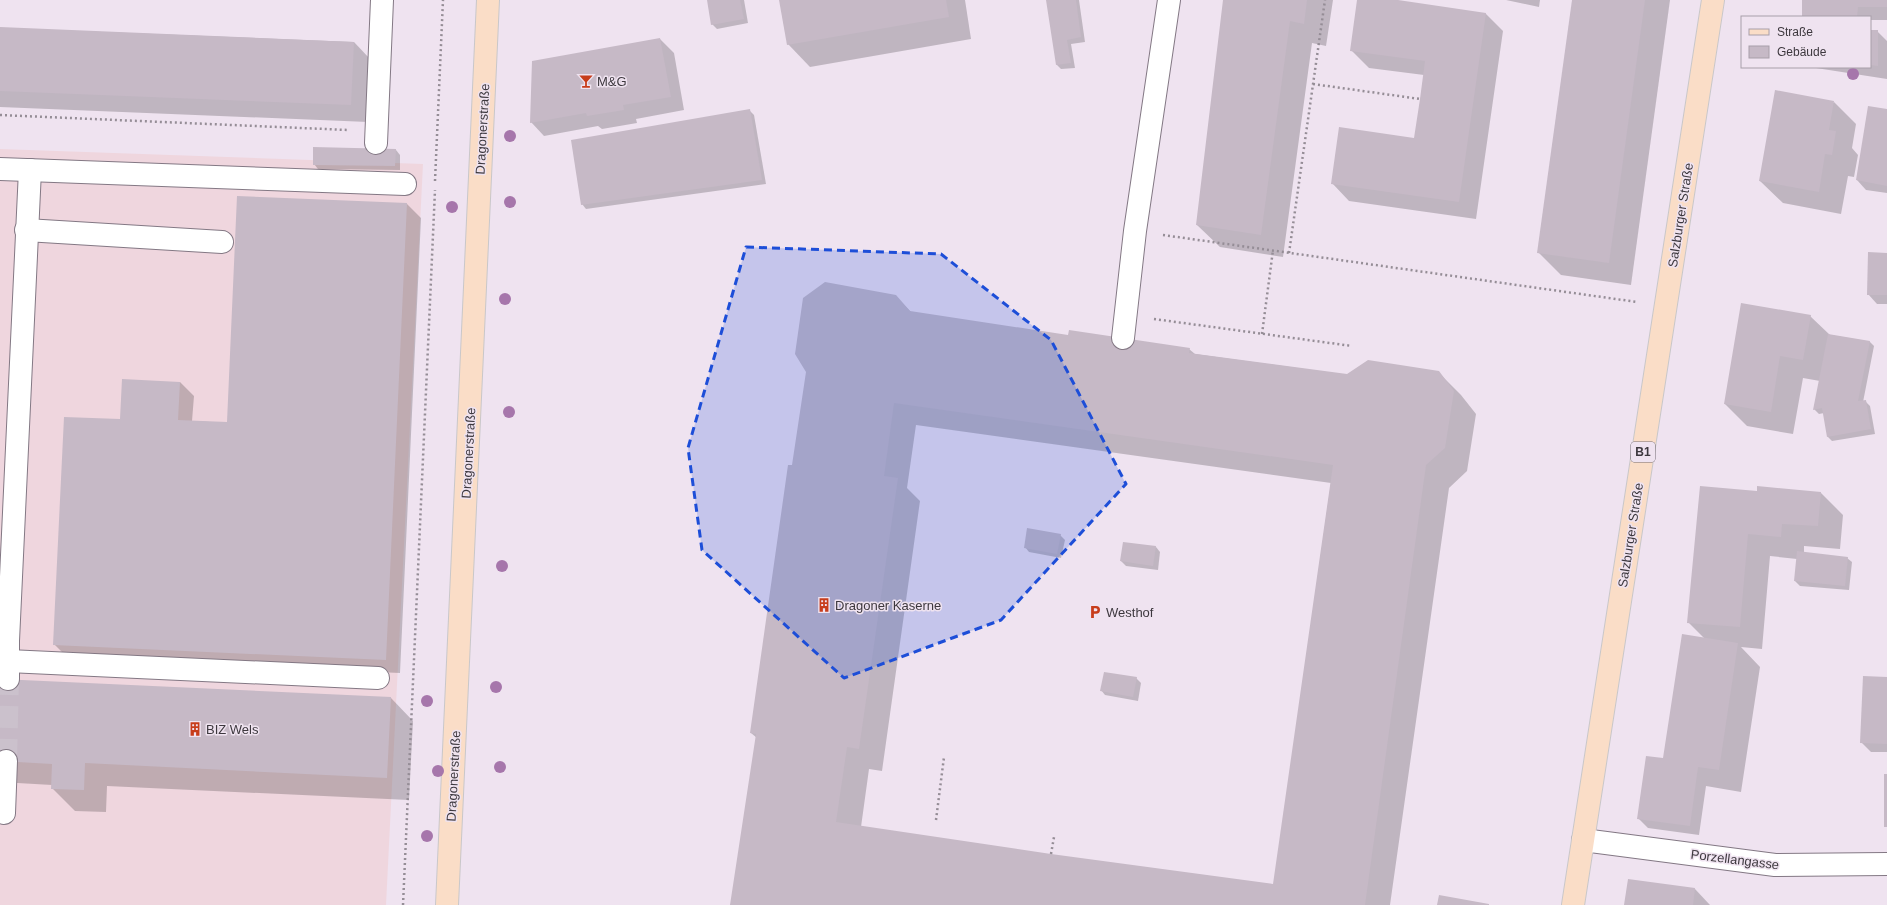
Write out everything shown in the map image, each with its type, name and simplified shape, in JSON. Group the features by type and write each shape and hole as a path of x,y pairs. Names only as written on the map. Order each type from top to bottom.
{"main road":[{"name":"Dragonerstraße","path":"447,905 488,0"},
{"name":"Salzburger Straße","path":"1574,905 1714,0"}],"street":[{"path":"376,137 382,0"},
{"path":"1123,338 1135,231 1169,0"},
{"path":"0,168 405,184"},
{"path":"30,170 6,655 378,678"},
{"path":"26,230 222,242"},
{"path":"4,813 6,761"},
{"name":"Porzellangasse","path":"1583,840 1775,865 1887,864"}],"path":[{"path":"403,905 443,0"},
{"path":"1289,253 1325,0"},
{"path":"1313,84 1420,100"},
{"path":"0,115 376,137"},
{"path":"1135,231 1666,306"},
{"path":"1262,334 1273,250"},
{"path":"1126,315 1352,346"},
{"path":"936,820 944,757"},
{"path":"1052,854 1054,837"}],"highlighted area":[{"path":"746,247 941,254 1051,340 1126,484 1001,620 844,678 702,550 688,448"}],"shaded area":[{"path":"0,149 423,164 386,905 0,905"}],"building":[{"path":"707,0 740,0 744,19 711,25"},
{"path":"779,0 946,0 949,17 787,45"},
{"path":"1046,0 1076,0 1081,37 1067,40 1071,63 1056,65"},
{"path":"1223,0 1307,0 1304,24 1290,21 1261,235 1196,225"},
{"path":"1357,0 1398,0 1486,13 1459,202 1331,184 1339,127 1414,138 1420,99 1425,61 1350,51"},
{"path":"1572,0 1645,0 1609,263 1537,253"},
{"path":"1802,0 1887,0 1887,7 1858,7 1857,16 1802,16"},
{"path":"0,27 354,42 351,105 0,91"},
{"path":"1871,30 1878,30 1878,66 1871,65"},
{"path":"660,38 671,97 623,105 624,110 587,116 586,113 530,123 532,61"},
{"path":"1775,90 1834,101 1829,130 1836,131 1832,155 1825,154 1819,192 1759,181"},
{"path":"1868,106 1887,109 1887,186 1856,180"},
{"path":"750,109 762,180 581,205 571,140"},
{"path":"313,147 396,149 395,166 313,165"},
{"path":"237,196 407,203 386,660 53,645 64,417 120,419 122,379 180,382 178,420 227,422"},
{"path":"1868,252 1887,253 1887,295 1867,295"},
{"name":"Dragoner Kaserne","path":"825,282 896,295 910,311 1068,335 1069,330 1190,348 1189,353 1347,374 1368,360 1439,371 1454,391 1445,448 1426,465 1365,905 730,905 756,734 750,733 788,465 792,465 806,372 795,354 803,298","holes":["894,403 1333,465 1273,884 1051,854 836,822 847,747 859,749 898,478 884,476"]},
{"path":"1741,303 1811,315 1803,360 1780,356 1771,412 1724,404"},
{"path":"1828,334 1870,341 1858,401 1866,400 1871,429 1827,437 1822,408 1813,410"},
{"path":"1700,486 1757,491 1757,486 1821,492 1818,526 1782,524 1781,537 1748,534 1740,627 1687,623"},
{"path":"1027,528 1061,534 1057,554 1024,548"},
{"path":"1123,542 1156,546 1153,566 1120,561"},
{"path":"1797,551 1848,557 1845,586 1794,581"},
{"path":"1682,634 1738,643 1719,770 1698,767 1690,826 1637,819 1646,756 1663,758"},
{"path":"1104,672 1137,677 1133,697 1100,691"},
{"path":"1863,676 1887,677 1887,744 1860,743"},
{"name":"BIZ Wels","path":"0,679 391,697 387,778 85,763 84,790 51,789 52,764 0,761"},
{"path":"1884,774 1887,774 1887,827 1884,827"},
{"path":"1628,879 1695,888 1693,905 1624,905"},
{"path":"1439,895 1489,904 1489,905 1437,905"}],"tunnel":[{"path":"6,761 8,679"}],"place":[{"name":"M&G","path":"586,81"},
{"name":"Dragoner Kaserne","path":"824,605"},
{"name":"Westhof","path":"1095,612"},
{"name":"BIZ Wels","path":"195,729"}]}
